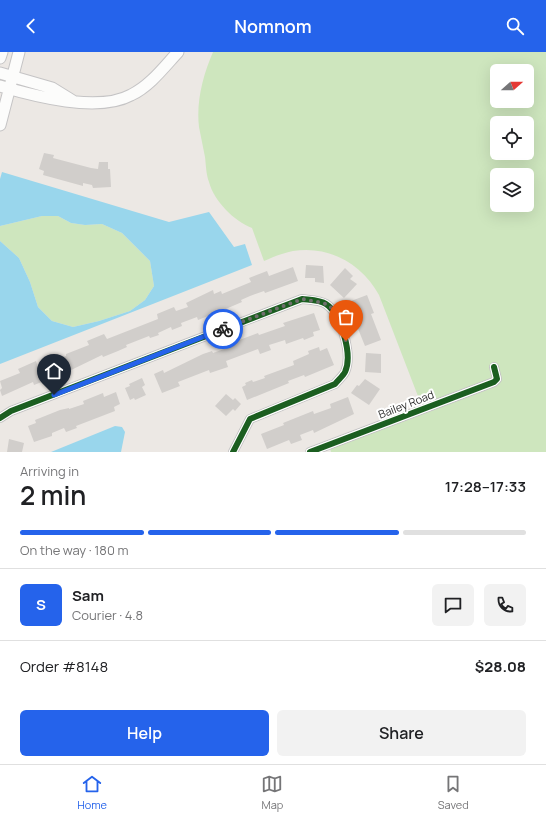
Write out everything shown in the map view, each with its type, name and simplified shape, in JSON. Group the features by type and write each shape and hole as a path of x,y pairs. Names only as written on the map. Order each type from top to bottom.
{"street":[{"path":"0,58 2,52"},
{"path":"0,125 5,88 13,76 19,52"},
{"path":"5,88 58,101 100,103 117,101 132,95 147,83 178,52"},
{"path":"0,73 52,88 73,101"},
{"path":"0,418 11,410 302,299 324,303 333,309 346,341 349,356 345,372 335,384 250,419 233,452"},
{"name":"Bailey Road","path":"310,452 494,382 497,379 494,367"}],"green space":[{"path":"213,52 546,52 546,452 331,452 330,448 417,416 415,410 421,406 421,404 379,295 363,274 343,259 332,254 319,251 293,251 264,261 252,228 238,221 226,210 215,196 207,176 198,118 199,98 203,79"},
{"path":"42,216 58,216 71,223 85,225 102,224 122,233 150,261 154,286 145,300 130,311 99,321 73,327 52,321 38,307 30,282 19,258 0,241 0,226"}],"water":[{"path":"2,172 169,222 209,212 234,247 245,244 252,265 0,364 0,241 19,258 30,282 38,307 52,321 73,327 99,321 130,311 145,300 154,286 150,261 122,233 102,224 85,225 71,223 58,216 42,216 0,226 0,179"},
{"path":"115,426 122,427 125,432 121,452 51,452"}],"building":[{"path":"44,153 54,155 53,158 98,169 99,162 108,162 111,187 93,188 92,185 83,183 83,186 43,175 44,171 39,169"},
{"path":"306,265 323,266 324,283 315,282 315,278 305,278"},
{"path":"293,267 298,281 265,293 264,291 250,296 241,300 242,302 228,308 198,320 197,317 181,323 182,326 172,330 171,327 158,333 159,335 150,338 149,336 126,345 127,347 118,351 103,357 102,355 67,372 34,385 33,382 2,396 0,381 20,373 18,369 36,361 38,367 89,345 87,341 104,334 107,339 158,319 157,314 174,307 176,311 188,307 186,303 213,290 214,294 221,291 222,294 251,282 249,278 267,271 269,276"},
{"path":"345,268 353,276 350,279 357,284 344,298 330,285"},
{"path":"367,295 374,313 371,314 381,340 365,346 352,314 355,313 351,301"},
{"path":"314,313 320,330 313,332 314,336 286,344 285,340 269,345 271,350 260,354 258,349 226,361 228,367 210,373 209,370 178,382 180,386 162,393 154,374 163,370 164,373 203,354 212,351 213,353 227,348 226,345 258,333 259,335 285,326 283,323"},
{"path":"319,347 320,351 327,348 334,365 305,377 304,375 288,381 289,383 247,400 242,387 246,385 245,383 252,380 253,382 265,378 264,376 294,365 293,361 309,354 308,351"},
{"path":"366,353 381,354 381,373 365,372"},
{"path":"142,378 145,385 142,387 146,395 135,400 134,398 130,400 125,388 130,386 129,384"},
{"path":"365,379 380,389 369,405 351,393 357,385 359,386"},
{"path":"116,392 120,404 114,407 115,411 76,426 77,428 66,432 64,428 52,433 52,436 34,442 28,426 36,423 35,420 60,410 69,409 84,404 83,401 103,393 104,397"},
{"path":"226,394 233,400 235,398 241,404 235,411 233,409 226,416 215,406"},
{"path":"348,397 354,414 314,433 313,430 300,435 302,440 291,444 289,440 267,449 261,434 313,411 314,414 331,408 330,404"},
{"path":"9,439 24,443 22,452 7,452"}],"cycle path":[{"path":"0,418 11,411 302,299 318,301 326,304 336,316 344,335 348,356 344,374 335,384 250,419 233,452"},
{"path":"310,452 494,382 497,379 494,367"}],"way so far":[{"path":"223,329 302,299 324,303 333,309 346,341"}],"route":[{"path":"54,395 223,329"}]}
